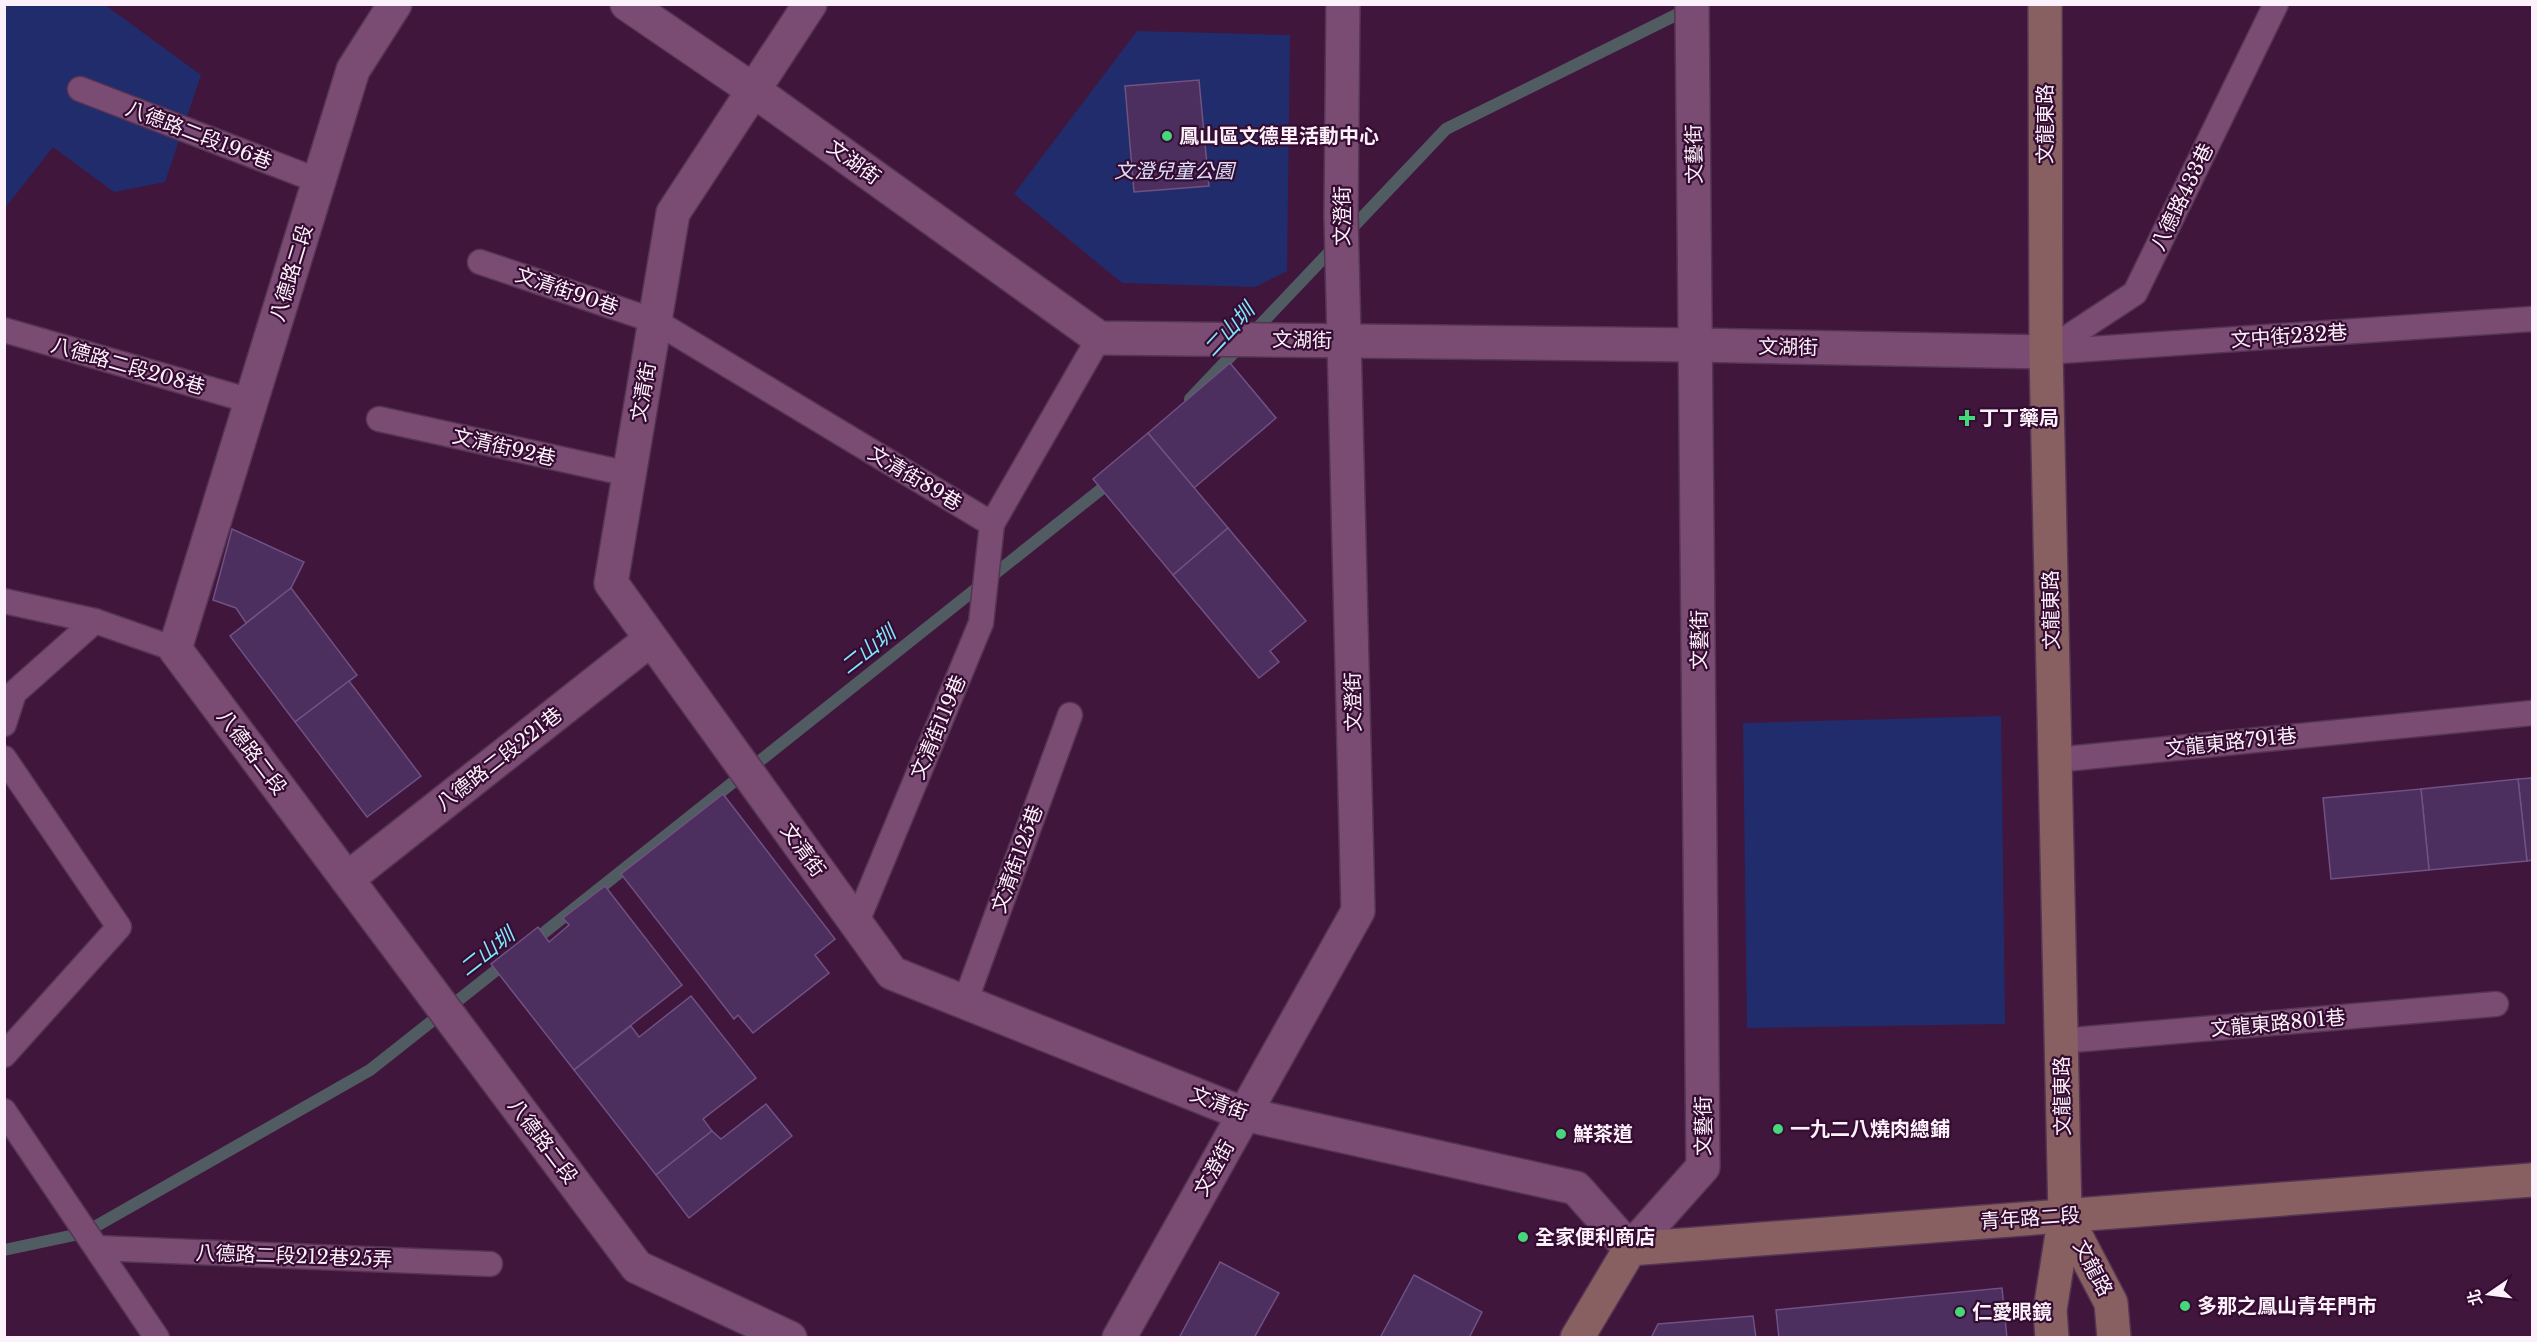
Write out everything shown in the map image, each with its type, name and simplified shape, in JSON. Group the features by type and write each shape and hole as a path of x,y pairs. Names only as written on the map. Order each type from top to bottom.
{"street":[{"name":"八德路二段","path":"395,4 353,70 175,650 637,1267 790,1338"},
{"name":"文湖街","path":"627,4 753,90 1099,338 1696,345 2046,352"},
{"name":"文清街","path":"810,4 673,213 611,583 892,973 1244,1114 1576,1188 1630,1249"},
{"name":"文澄街","path":"1119,1338 1358,911 1341,216 1343,4"},
{"name":"文藝街","path":"1630,1249 1703,1167 1692,4"},
{"name":"文龍東路","path":"2045,4 2046,352 2065,1215"},
{"name":"八德路二段221巷","path":"347,879 651,639"},
{"name":"青年路二段","path":"1630,1249 2532,1180"},
{"name":"文龍路","path":"2052,1338 2050,1311 2065,1215"},
{"name":"文龍路","path":"2065,1215 2111,1303 2114,1338"},
{"path":"1577,1338 1630,1249"}],"lane":[{"name":"八德路433巷","path":"2046,352 2134,293 2276,4"},
{"name":"八德路二段196巷","path":"80,88 319,181"},
{"name":"文清街90巷","path":"480,262 655,321"},
{"name":"文中街232巷","path":"2046,352 2532,319"},
{"name":"文清街89巷","path":"655,321 992,524"},
{"name":"八德路二段208巷","path":"4,330 251,401"},
{"path":"992,524 1099,338"},
{"name":"文清街92巷","path":"379,419 629,474"},
{"name":"文清街119巷","path":"856,924 981,623 992,524"},
{"path":"4,601 96,621 175,650"},
{"path":"4,724 14,693 96,621"},
{"name":"文龍東路791巷","path":"2055,759 2532,713"},
{"name":"文清街125巷","path":"965,1002 1070,715"},
{"path":"4,758 119,927 4,1055"},
{"name":"文龍東路801巷","path":"2061,1041 2496,1004"},
{"path":"4,1111 157,1338"},
{"name":"八德路二段212巷25弄","path":"97,1248 490,1264"}],"green space":[{"path":"5,5 105,5 201,75 165,182 114,192 53,147 5,208"},
{"name":"文澄兒童公園","path":"1137,31 1290,35 1287,271 1255,287 1122,283 1014,194"},
{"path":"2001,716 2005,1024 1747,1028 1743,723"}],"building":[{"name":"鳳山區文德里活動中心","path":"1199,80 1209,186 1134,192 1125,86"},
{"path":"1230,363 1276,418 1194,488 1148,433"},
{"path":"1148,433 1228,528 1173,575 1093,479"},
{"path":"1228,528 1306,621 1270,651 1279,662 1259,678 1173,575"},
{"path":"232,529 304,562 291,588 246,623 236,608 213,600"},
{"path":"291,588 357,675 295,722 230,636"},
{"path":"349,681 421,776 367,817 295,722"},
{"path":"2532,778 2532,860 2527,861 2518,779"},
{"path":"2518,779 2527,861 2429,870 2421,789"},
{"path":"2421,789 2429,870 2331,879 2323,798"},
{"path":"723,794 835,939 815,955 829,973 753,1033 738,1015 734,1019 621,874"},
{"path":"605,886 682,985 574,1070 491,964 538,927 549,942 569,925 563,918"},
{"path":"691,996 756,1078 703,1119 712,1131 656,1175 574,1070 631,1026 639,1037"},
{"path":"766,1104 792,1136 689,1218 656,1175 712,1131 721,1139"},
{"path":"1220,1262 1279,1293 1254,1338 1179,1338"},
{"path":"1414,1275 1482,1312 1469,1338 1380,1338"},
{"path":"2002,1288 2007,1338 1779,1338 1776,1310"},
{"path":"1753,1316 1756,1338 1651,1338 1658,1324"}],"waterway":[{"name":"二山圳","path":"1190,399 1446,129 1688,9"},
{"name":"二山圳","path":"531,943 1114,479"},
{"name":"二山圳","path":"4,1250 84,1233 370,1070 508,961"}],"place":[{"name":"鳳山區文德里活動中心","path":"1167,136"},
{"name":"丁丁藥局","path":"1967,418"},
{"name":"一九二八燒肉總鋪","path":"1778,1129"},
{"name":"鮮茶道","path":"1561,1134"},
{"name":"全家便利商店","path":"1523,1237"},
{"name":"多那之鳳山青年門市","path":"2185,1306"},
{"name":"仁愛眼鏡","path":"1960,1312"}]}
